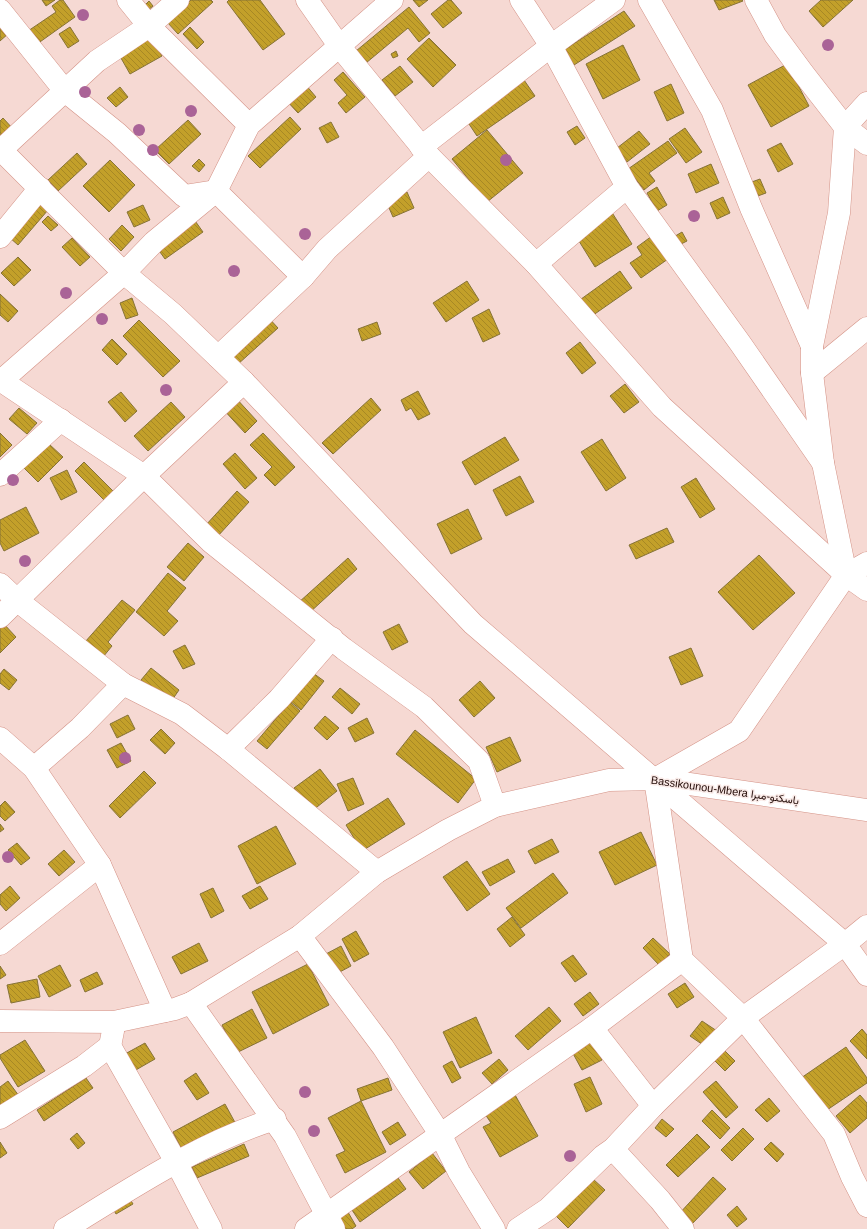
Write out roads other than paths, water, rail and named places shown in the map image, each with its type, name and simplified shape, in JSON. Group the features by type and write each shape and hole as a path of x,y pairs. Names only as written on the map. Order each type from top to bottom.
{"street":[{"path":"128,0 149,26 249,125"},
{"path":"178,0 149,26 97,61 1,149 124,273 173,314 244,382 473,624 845,944 867,975"},
{"path":"307,0 340,47 425,152 536,264 662,407 846,575 867,590"},
{"path":"392,0 249,125 216,192 154,242 124,273 0,380 144,476 210,542 332,638 424,707 479,761 495,806"},
{"path":"521,0 551,46 627,187 740,343 823,463"},
{"path":"218,357 303,277 328,249 425,152 551,46 614,0"},
{"path":"649,0 712,110 751,208 812,346"},
{"path":"756,0 775,35 845,127 867,144"},
{"path":"0,10 65,91 117,133 184,196 216,192"},
{"path":"846,575 823,463 812,373 812,346 839,213 845,127 867,103"},
{"path":"536,264 627,187"},
{"path":"0,237 40,188"},
{"path":"216,192 303,277"},
{"path":"812,373 867,328"},
{"path":"0,617 144,476 244,382"},
{"path":"0,475 61,420"},
{"path":"655,779 739,731 846,575 867,564"},
{"path":"0,584 18,601 123,684 182,714 228,749 377,872"},
{"path":"228,749 279,699 332,638"},
{"path":"34,768 80,728 123,684"},
{"path":"0,738 34,768 100,865 165,1011"},
{"path":"655,779 682,960 743,1018 834,1134 852,1177 867,1206"},
{"name":"Bassikounou-Mbera باسكنو-مبرا","path":"0,1021 114,1022 165,1011 192,1003 300,936 377,872 448,830 495,806 609,780 655,779 867,810"},
{"path":"0,944 100,865"},
{"path":"518,1229 548,1209 603,1156 613,1149 653,1106 743,1018 845,944 867,926"},
{"path":"300,936 383,1047 440,1134 459,1172 494,1229"},
{"path":"306,1229 330,1222 440,1134 592,1028 682,960"},
{"path":"192,1003 286,1136 330,1222"},
{"path":"114,1022 110,1046 176,1162 211,1229"},
{"path":"592,1028 653,1106"},
{"path":"0,1118 84,1066 110,1046"},
{"path":"65,1229 176,1162 240,1130 274,1119"},
{"path":"613,1149 660,1200 683,1229"}]}
